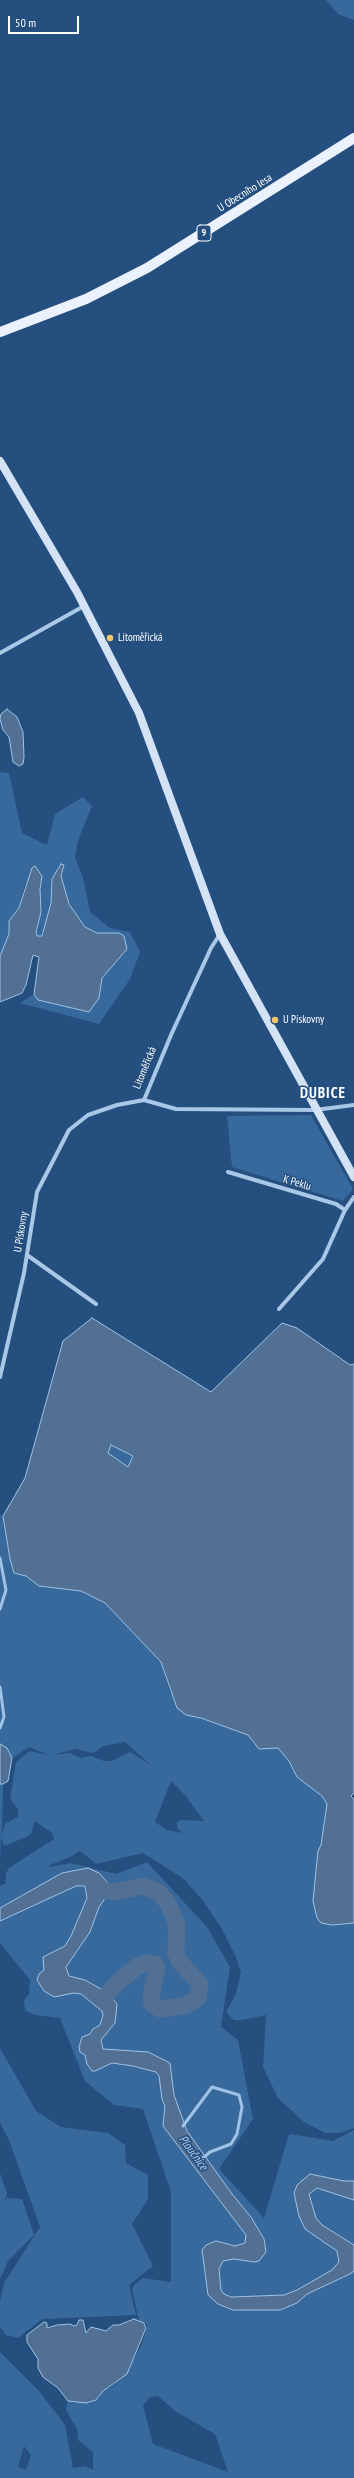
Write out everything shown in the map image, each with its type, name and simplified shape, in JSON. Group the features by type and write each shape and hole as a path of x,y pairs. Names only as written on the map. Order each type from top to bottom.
{"main road":[{"name":"U Obecního lesa","path":"0,332 86,299 147,268 354,138"}],"street":[{"path":"0,460 84,606 139,713 220,934 315,1110 354,1177"},
{"path":"0,653 84,606"},
{"name":"Litoměřická","path":"220,934 211,948 171,1035 144,1100 176,1109 315,1110 354,1105"},
{"name":"U Pískovny","path":"0,1377 27,1255 28,1240 37,1192 69,1130 88,1115 117,1104 144,1100"},
{"name":"K Peklu","path":"228,1172 336,1204 345,1210"},
{"path":"279,1309 323,1259 345,1210 354,1198"},
{"path":"27,1255 96,1304"}],"shaded area":[{"path":"326,0 354,0 354,20 338,14"},
{"path":"0,772 9,773 22,833 47,845 55,814 83,797 92,806 78,841 75,857 83,878 90,912 110,928 130,932 140,952 130,979 99,1024 20,1003 34,994 42,1001 77,1008 100,991 102,978 127,949 119,933 97,933 85,927 74,912 67,898 61,876 64,867 52,879 51,903 43,936 37,936 36,932 41,912 40,889 42,876 31,876 25,885 19,908 9,921 9,934 0,956"},
{"path":"311,1115 353,1189 343,1201 232,1167 227,1116"},
{"path":"111,1445 133,1456 128,1467 108,1453"},
{"path":"0,1515 3,1516 10,1559 14,1573 26,1576 39,1586 81,1591 105,1603 161,1662 170,1692 196,1718 201,1718 248,1735 254,1744 278,1748 289,1761 297,1777 322,1796 327,1804 321,1845 318,1852 313,1901 321,1923 332,1925 354,1923 354,2128 340,2133 325,2133 304,2122 278,2098 263,2067 266,2015 234,2020 226,2012 236,1994 241,1972 235,1955 222,1929 204,1902 184,1879 143,1853 96,1864 80,1851 70,1857 50,1865 49,1867 71,1863 116,1874 147,1862 207,1927 230,1967 221,2027 238,2040 253,2119 219,2169 264,2218 289,2134 333,2141 354,2130 354,2478 0,2478 0,2352 39,2391 65,2425 73,2468 85,2466 93,2470 93,2452 78,2440 77,2429 66,2410 68,2401 75,2403 99,2398 103,2391 111,2387 125,2375 142,2344 147,2324 139,2321 132,2289 136,2283 143,2278 171,2282 171,2192 143,2109 114,2105 85,2081 60,2018 35,2015 25,2010 24,2000 29,1994 30,1980 0,1943 0,1886 6,1883 6,1873 9,1868 54,1839 52,1833 35,1821 31,1834 26,1837 4,1846 1,1837 0,1862 0,1780 3,1784 2,1834 5,1824 18,1817 18,1809 10,1799 16,1762 30,1751 48,1755 29,1747 12,1758 7,1748 0,1745","holes":["125,1742 151,1765 130,1752 112,1761 104,1761 91,1756 81,1758 70,1753 54,1755 75,1749 93,1753 104,1746","171,1781 185,1795 204,1821 182,1820 177,1822 177,1828 183,1833 167,1830 155,1822","158,2396 175,2411 215,2434 228,2472 153,2444 143,2405 150,2397","24,2446 31,2455 26,2470 18,2467"]},
{"path":"0,2048 36,2111 61,2127 108,2133 125,2145 126,2163 148,2175 148,2199 132,2224 153,2266 129,2285 136,2315 42,2319 18,2338 6,2335 0,2327 0,2301 4,2283 40,2227 9,2140 0,2123"},
{"path":"0,2173 7,2194 4,2203 7,2198 22,2199 34,2235 8,2261 0,2279"}],"water":[{"path":"7,709 17,717 23,732 24,757 23,764 19,766 13,762 9,737 3,730 0,719 1,714"},
{"path":"61,864 64,865 61,876 69,904 85,927 97,933 119,933 124,936 127,949 102,978 99,998 89,1012 38,1000 34,994 39,957 33,955 26,985 22,993 0,1002 0,956 9,934 9,921 19,908 32,868 35,866 42,876 40,889 41,912 36,932 37,936 42,936 51,903 52,879"},
{"path":"92,1318 211,1392 282,1323 297,1328 350,1365 354,1364 354,1793 351,1796 354,1800 354,1923 332,1925 321,1923 317,1918 313,1901 318,1851 321,1845 327,1804 322,1796 297,1777 289,1761 278,1748 259,1749 248,1735 201,1718 186,1715 177,1708 161,1662 105,1603 81,1591 39,1586 26,1576 14,1573 10,1559 3,1516 25,1478 63,1341","holes":["111,1445 133,1456 128,1467 108,1453"]},
{"path":"0,1744 7,1748 12,1758 8,1781 3,1784 0,1784"},
{"name":"Ploučnice","path":"88,1868 99,1873 109,1884 110,1891 99,1907 90,1932 66,1967 69,1976 85,1980 108,1993 117,2004 115,2023 101,2040 103,2049 148,2052 170,2063 174,2095 187,2131 232,2194 251,2217 264,2239 266,2252 259,2261 254,2262 234,2259 223,2261 219,2269 221,2290 224,2294 231,2297 284,2295 297,2290 332,2270 339,2262 337,2251 305,2229 299,2216 294,2193 297,2185 310,2174 344,2181 354,2181 354,2200 317,2188 309,2194 316,2218 322,2225 354,2245 354,2271 350,2274 307,2294 297,2303 280,2310 233,2310 218,2304 208,2295 202,2250 206,2245 216,2241 235,2246 245,2243 246,2235 163,2126 165,2106 162,2099 159,2076 156,2072 133,2066 112,2063 92,2071 87,2064 85,2055 80,2052 79,2047 82,2037 90,2034 93,2029 100,2025 103,2015 102,2011 81,1994 74,1993 54,1997 44,1991 37,1980 39,1974 44,1970 43,1957 65,1946 71,1936 87,1898 85,1886 76,1886 0,1921 0,1908 62,1873"},
{"path":"134,2319 144,2323 146,2328 127,2374 103,2391 96,2400 86,2403 68,2401 58,2388 43,2377 38,2368 38,2359 27,2342 27,2335 44,2322 47,2323 47,2328 57,2325 70,2324 74,2326 77,2325 79,2320 83,2320 86,2333 91,2327 106,2331 113,2325 119,2325"}],"waterway":[{"path":"0,1558 6,1590 0,1609"},
{"path":"0,1687 4,1717 0,1728"},
{"path":"96,1889 113,1892 143,1886 158,1892 168,1903 177,1924 176,1953 179,1961 200,1984 198,1998 184,2006 160,2009 152,2004 151,1996 157,1969 155,1964 148,1963 138,1966 118,1982 104,1998"},
{"name":"Ploučnice","path":"183,2126 212,2087 239,2095 242,2107 237,2134 231,2144 210,2152 202,2159"}],"place":[{"name":"Litoměřická","path":"110,638"},
{"name":"U Pískovny","path":"275,1020"}],"district":[{"name":"DUBICE","path":"323,1094"}]}
